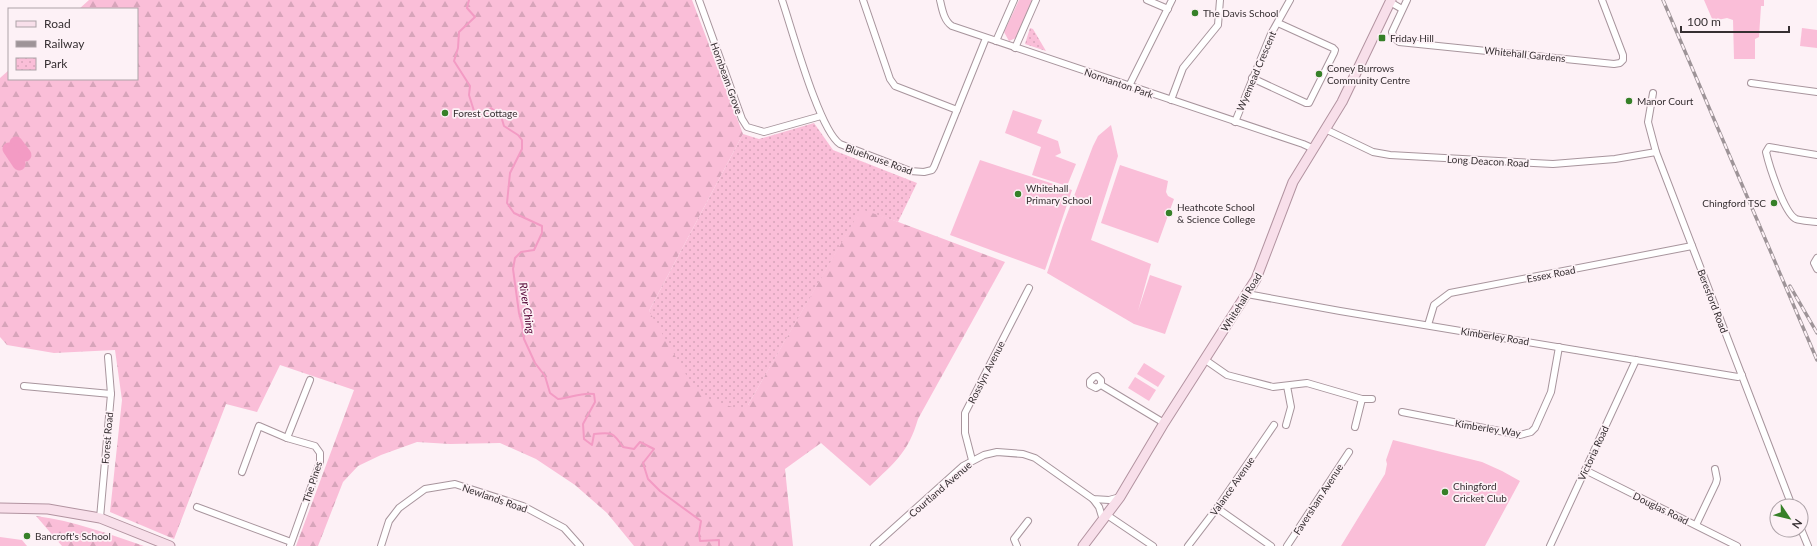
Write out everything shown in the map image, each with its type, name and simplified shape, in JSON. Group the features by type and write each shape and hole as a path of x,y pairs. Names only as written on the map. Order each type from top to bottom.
{"main road":[{"name":"Whitehall Road","path":"1083,546 1120,497 1164,423 1247,294 1263,266 1293,182 1346,94 1391,1"},
{"path":"0,508 48,509 100,518 170,546"}],"street":[{"name":"Hornbeam Grove","path":"699,0 742,119 747,127 764,132 820,116"},
{"name":"Bluehouse Road","path":"782,0 820,116 834,140 840,144 917,173 932,170 934,167 986,38"},
{"path":"863,0 890,79 895,86 957,110"},
{"name":"Normanton Park","path":"940,0 948,23 1015,48 1303,144 1314,149"},
{"path":"996,41 1014,0"},
{"path":"1015,48 1036,0"},
{"path":"1147,0 1168,9"},
{"path":"1130,86 1172,0"},
{"path":"1171,100 1184,68 1218,25 1220,0"},
{"name":"Wyemead Crescent","path":"1235,122 1271,34 1290,0"},
{"name":"Whitehall Gardens","path":"1407,0 1392,32 1394,38 1400,42 1614,64 1620,63 1623,60 1624,55 1602,0"},
{"path":"1391,1 1402,9"},
{"path":"1252,78 1306,103 1309,103 1334,53 1335,50 1333,48 1278,23"},
{"path":"1751,83 1817,92"},
{"name":"Beresford Road","path":"1653,93 1648,122 1656,152 1789,498"},
{"name":"Long Deacon Road","path":"1326,129 1373,152 1390,155 1572,164 1656,152"},
{"path":"1817,155 1767,148 1766,152 1788,211 1797,219 1817,222"},
{"name":"Essex Road","path":"1428,325 1434,305 1450,294 1692,246"},
{"path":"1816,259 1814,263 1817,269"},
{"name":"Rosslyn Avenue","path":"972,460 965,433 965,413 1029,288"},
{"name":"Kimberley Road","path":"1247,294 1260,298 1276,299 1738,377 1742,375"},
{"name":"Kimberley Way","path":"1402,412 1520,435 1531,432 1535,428 1551,392 1560,347"},
{"name":"Forest Road","path":"100,518 111,394 108,357"},
{"path":"1204,359 1227,375 1273,387 1308,383 1362,399 1372,399"},
{"name":"Victoria Road","path":"1550,546 1636,360"},
{"path":"287,438 310,380"},
{"path":"1101,385 1164,423"},
{"path":"24,386 111,394"},
{"path":"1286,425 1291,407 1287,386"},
{"path":"1356,427 1362,399"},
{"name":"Valance Avenue","path":"1188,546 1217,508 1274,425"},
{"name":"The Pines","path":"242,472 259,426 287,438 315,446 320,453 320,462 291,544"},
{"name":"Courtland Avenue","path":"874,546 972,460 997,452 1023,454 1035,458 1093,499"},
{"name":"Faversham Avenue","path":"1287,546 1349,452"},
{"path":"1696,525 1716,483 1717,478 1715,469"},
{"name":"Douglas Road","path":"1585,470 1737,546"},
{"name":"Newlands Road","path":"381,546 389,521 399,508 425,488 455,484 523,506 564,528 580,546"},
{"path":"1093,499 1109,500 1120,497"},
{"path":"1093,499 1105,518 1153,546"},
{"path":"197,507 291,544"},
{"path":"1217,508 1270,546"},
{"path":"1016,546 1014,539 1028,521"}],"green space":[{"path":"89,0 692,0 743,134 649,311 748,405 861,208 1005,262 918,419 905,449 894,463 870,486 821,443 785,469 793,546 634,546 607,513 575,485 536,459 500,443 450,444 417,442 381,455 358,466 343,482 318,546 296,546 354,390 280,365 257,412 226,404 174,539 110,512 122,400 115,350 54,353 7,345 0,337 0,78 8,71 8,80 138,80 138,8 80,8"},
{"path":"1019,0 1032,0 1016,38 1009,41 1004,32"},
{"path":"1704,0 1764,0 1764,6 1761,6 1759,37 1755,39 1755,59 1734,59 1733,20 1727,18 1713,21"},
{"path":"1030,28 1033,29 1046,51 1025,44"},
{"path":"1802,28 1817,30 1817,48 1800,46"},
{"path":"1013,110 1042,120 1037,133 1058,141 1061,153 1055,156 1076,164 1067,186 1032,175 1041,147 1005,133"},
{"path":"814,123 833,150 917,183 898,222 861,209 748,405 738,409 709,399 692,385 649,311 743,134 759,139"},
{"path":"1111,125 1118,156 1091,240 1151,264 1138,311 1150,275 1182,286 1165,334 1134,324 1047,273 1063,225 1093,146 1098,136"},
{"path":"980,160 1072,190 1045,270 950,235"},
{"path":"1120,165 1168,181 1166,192 1168,196 1174,199 1158,243 1101,223"},
{"path":"1144,363 1165,376 1158,387 1137,374"},
{"path":"1135,377 1156,390 1149,401 1128,388"},
{"name":"Chingford Cricket Club","path":"1393,440 1482,462 1520,481 1485,546 1341,546 1385,474 1387,464 1386,460"},
{"path":"36,516 78,525 144,546 62,546"},
{"path":"0,537 22,540 27,546 0,546"}],"waterway":[{"name":"River Ching","path":"469,0 467,8 475,17 459,32 458,48 454,61 470,86 469,95 474,111 481,115 491,108 501,116 504,126 518,135 522,140 522,149 510,173 507,203 514,213 542,226 542,233 534,250 521,252 515,258 513,269 524,339 535,363 545,376 550,393 558,399 585,394 594,394 595,402 583,424 584,439 592,445 594,434 608,433 617,438 623,447 634,449 640,442 654,449 643,463 648,479 660,491 701,521 699,533 700,541 719,540 719,546"},
{"path":"16,143 25,155"},
{"path":"9,149 19,164"}],"railway":[{"path":"1663,0 1817,360"},
{"path":"1790,286 1817,333"}],"place":[{"name":"The Davis School","path":"1195,13"},
{"name":"Friday Hill","path":"1382,38"},
{"name":"Coney Burrows Community Centre","path":"1319,74"},
{"name":"Manor Court","path":"1629,101"},
{"name":"Forest Cottage","path":"445,113"},
{"name":"Whitehall Primary School","path":"1018,194"},
{"name":"Chingford TSC","path":"1774,203"},
{"name":"Heathcote School & Science College","path":"1169,213"},
{"name":"Chingford Cricket Club","path":"1445,492"},
{"name":"Bancroft's School","path":"27,536"}]}
